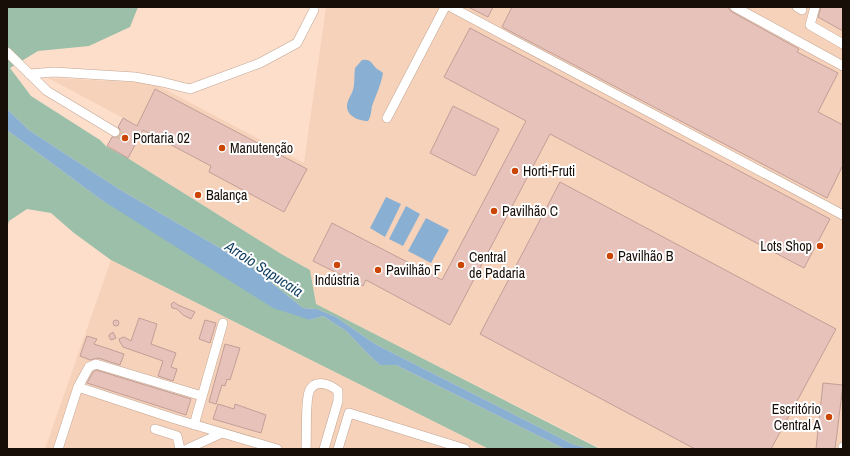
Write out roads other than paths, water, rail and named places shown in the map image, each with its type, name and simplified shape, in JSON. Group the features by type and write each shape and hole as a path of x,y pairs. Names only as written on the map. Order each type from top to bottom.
{"street":[{"path":"29,74 54,72 135,77 190,89 260,63 297,43 314,10 314,7"},
{"path":"387,118 445,7"},
{"path":"451,7 843,213"},
{"path":"735,7 842,63"},
{"path":"815,7 810,25 843,44"},
{"path":"7,52 47,91 115,132"},
{"path":"194,425 202,396 204,375 223,323"},
{"path":"58,449 78,387 89,367 96,364 202,396"},
{"path":"306,449 307,402 309,391 314,385 324,383 332,386 338,391 338,401 324,449"},
{"path":"78,387 194,425 276,449"},
{"path":"338,449 349,413 465,449"},
{"path":"155,429 177,436 180,449"},
{"path":"187,449 222,433"}],"water":[{"path":"362,60 370,61 383,73 368,121 360,120 352,116 347,110 348,100 354,87 355,68"},
{"path":"7,109 29,130 119,189 251,266 303,308 317,309 336,317 375,344 572,444 590,449 565,449 396,365 380,365 346,331 323,316 310,320 273,308 100,199 7,130"},
{"path":"386,197 401,204 385,237 370,228"},
{"path":"406,206 420,214 403,246 389,239"},
{"path":"426,218 449,230 431,263 408,251"}],"tunnel":[{"path":"115,132 125,138"}],"place":[{"name":"Portaria 02","path":"125,138"},
{"name":"Manutenção","path":"222,148"},
{"name":"Horti-Fruti","path":"515,171"},
{"name":"Balança","path":"198,195"},
{"name":"Pavilhão C","path":"494,211"},
{"name":"Lots Shop","path":"820,246"},
{"name":"Pavilhão B","path":"610,256"},
{"name":"Indústria","path":"337,265"},
{"name":"Central de Padaria","path":"461,265"},
{"name":"Pavilhão F","path":"378,270"},
{"name":"Escritório Central A","path":"829,417"}],"water label":[{"name":"Arroio Sapucaia","path":"264,269"}]}
